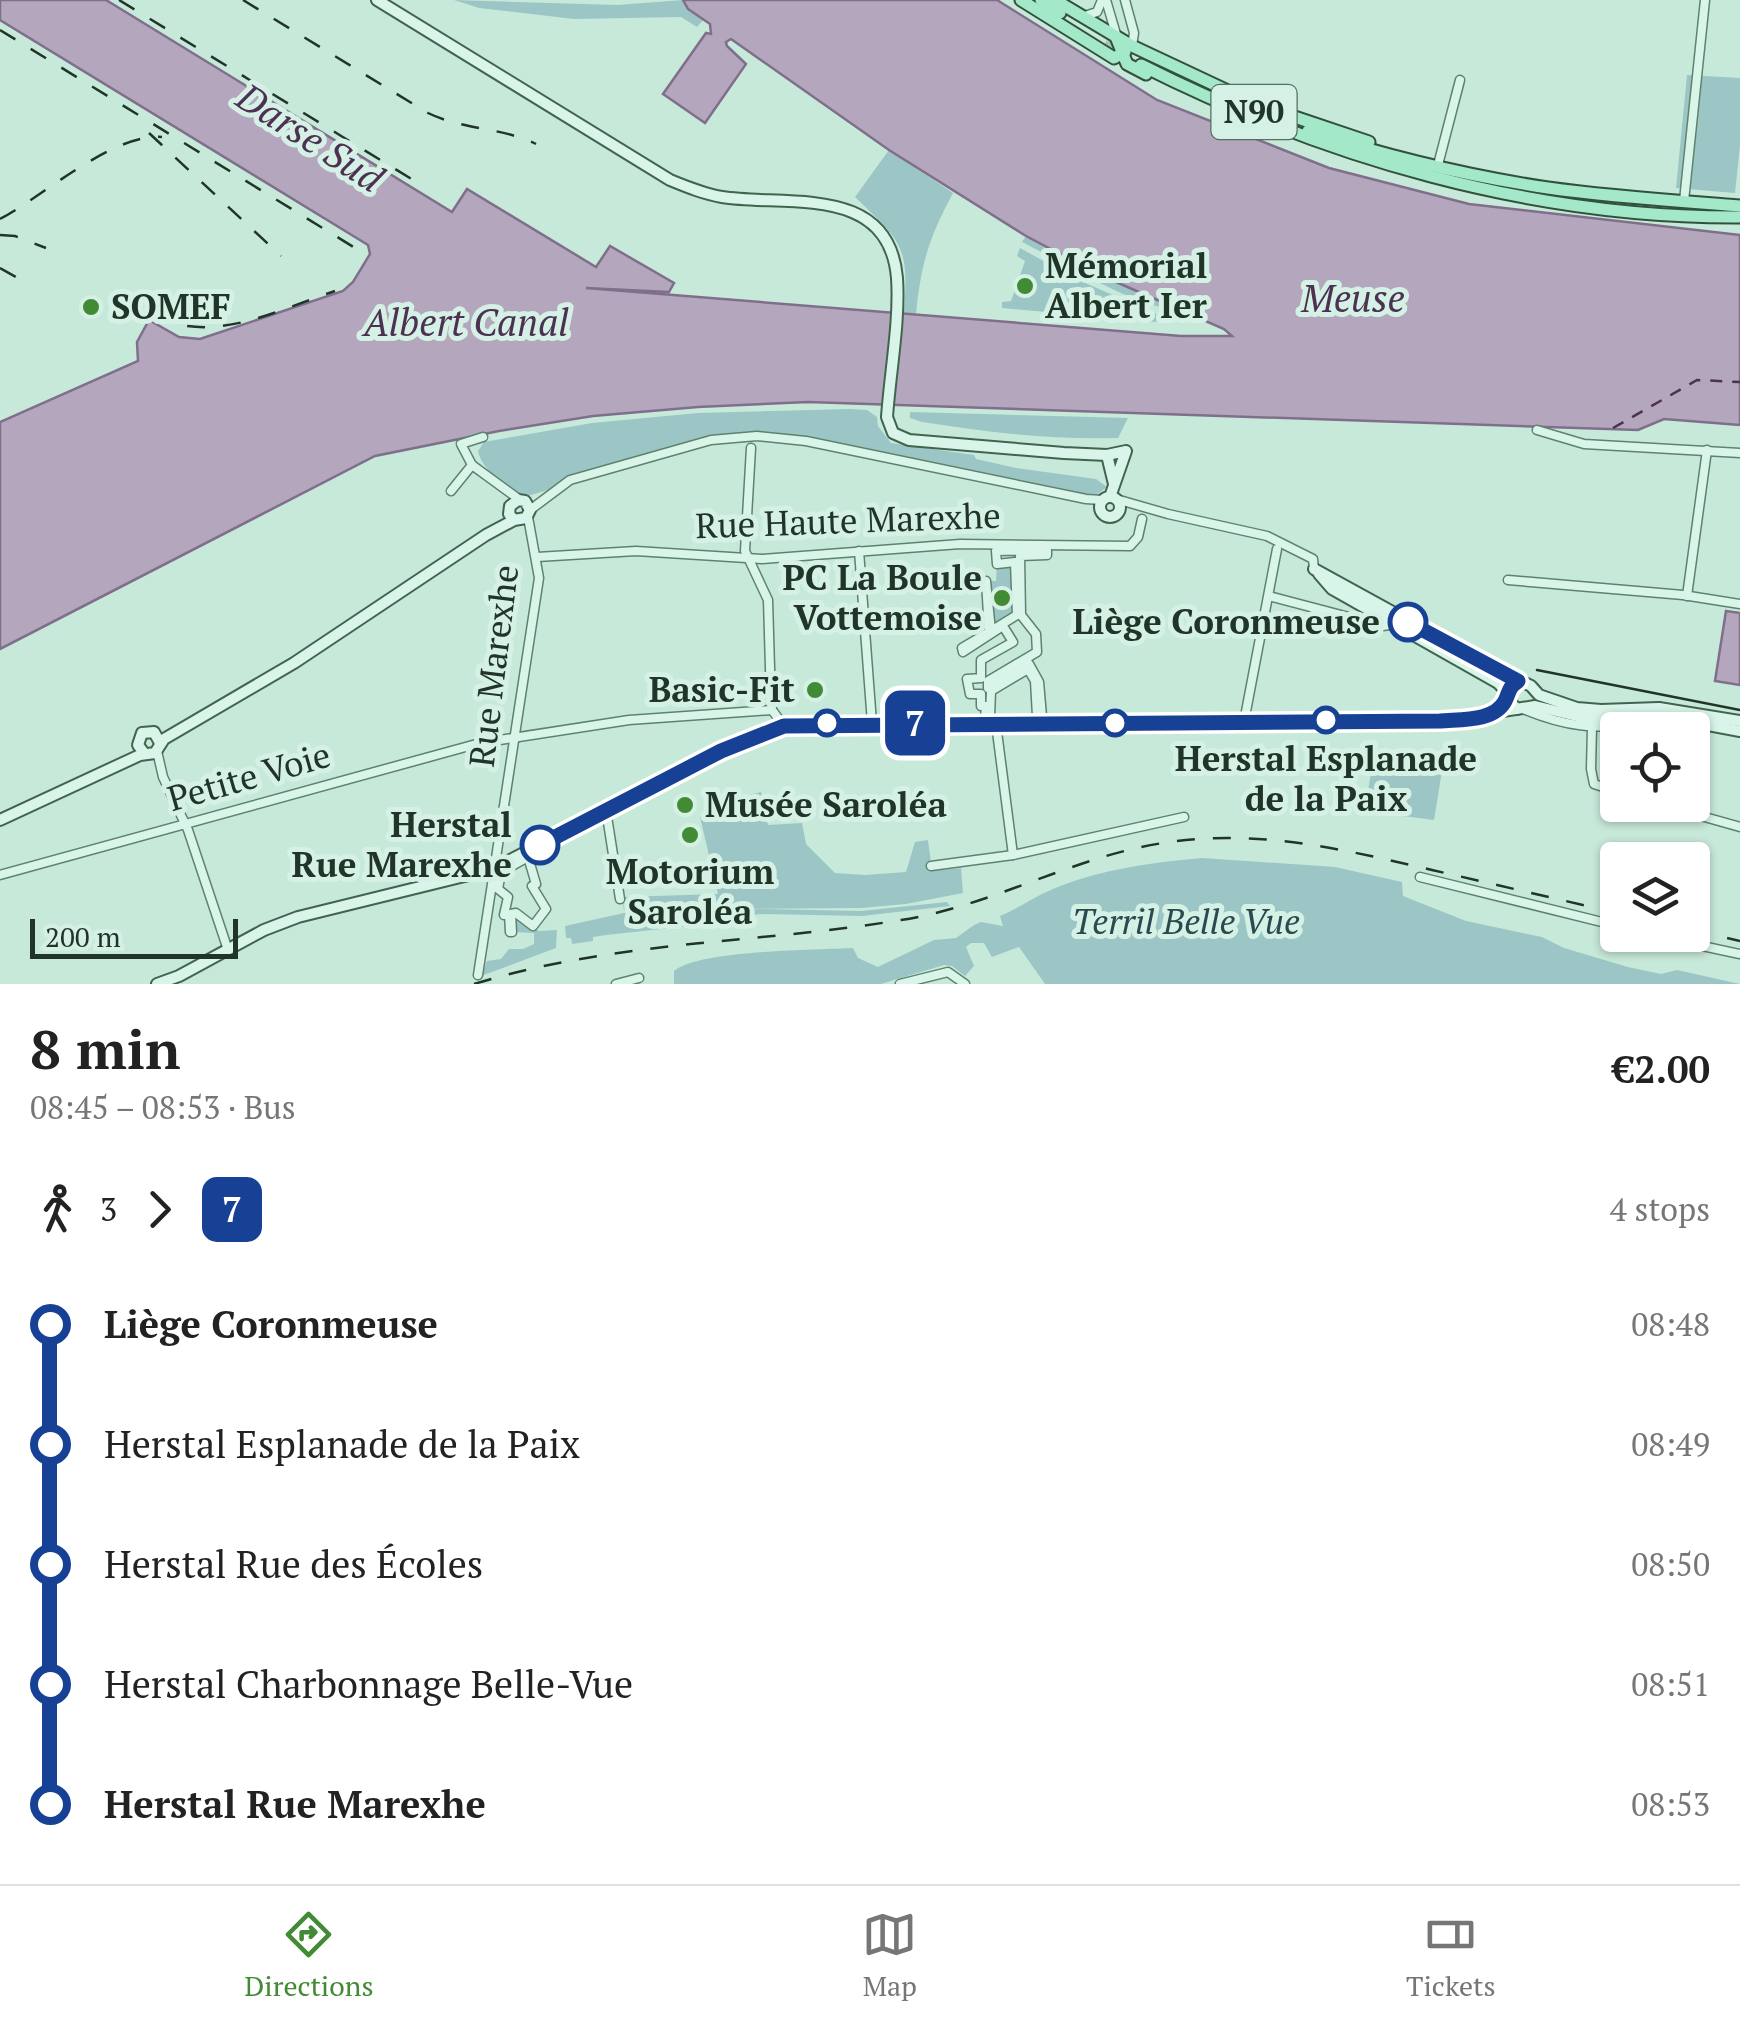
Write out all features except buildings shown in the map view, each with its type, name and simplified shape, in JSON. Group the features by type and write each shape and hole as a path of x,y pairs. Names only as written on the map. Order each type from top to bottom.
{"main road":[{"path":"1021,0 1114,58 1127,50"},
{"path":"1032,0 1127,50 1370,150"},
{"path":"1041,0 1109,41"},
{"path":"1054,0 1082,17 1109,41"},
{"path":"1127,50 1130,66 1201,101 1278,133 1326,146"},
{"name":"N90","path":"1740,206 1504,181 1370,150 1260,114 1142,63 1226,106 1326,146 1438,179 1607,208 1740,217"},
{"path":"1259,105 1438,161 1513,176 1635,192 1652,199"},
{"path":"1607,208 1676,210 1682,209 1684,201"}],"street":[{"path":"376,0 670,180 722,197 851,209 889,246 897,282 887,414 893,433 910,440 1107,455 1126,451 1110,498"},
{"path":"1104,0 1109,41"},
{"path":"1082,17 1097,12 1104,0"},
{"path":"1125,0 1134,34 1127,50"},
{"path":"1684,201 1705,0"},
{"path":"1438,161 1460,80"},
{"path":"1537,430 1584,444 1740,453"},
{"path":"0,820 159,747 523,517 570,480 711,440 757,436 806,441 1086,499 1110,498 1267,536 1313,559 1314,570 1332,589 1507,694 1523,708 1560,724 1600,728"},
{"path":"483,437 461,444 472,465 516,502 528,504 523,517"},
{"path":"752,448 745,551 768,600 772,710 784,726"},
{"path":"1685,596 1707,450"},
{"path":"1107,455 1114,484"},
{"path":"451,491 472,465"},
{"path":"516,502 508,511 523,517"},
{"name":"Rue Marexhe","path":"478,975 539,578 530,530 523,517"},
{"name":"Rue Haute Marexhe","path":"537,557 636,551 747,559 960,544 1130,546 1138,538 1142,519"},
{"path":"1244,722 1277,549"},
{"path":"990,721 991,691 1028,669 1035,681 1038,716 1042,716 1040,682 1028,664 988,688 988,682 1037,652 1036,634 1021,615 1020,556 1046,555 1046,550 996,550 996,564 1015,562 1016,616 991,631 986,581 990,632 962,648 963,652 1004,626 1013,642 981,660 981,678 967,679 970,694 981,694 990,721 1013,855"},
{"path":"858,551 872,723"},
{"path":"1314,570 1502,676 1527,682 1548,699 1577,708 1659,708 1740,722"},
{"path":"1508,580 1740,604"},
{"path":"1269,596 1383,626 1394,624"},
{"path":"1490,715 1518,681"},
{"path":"1523,708 1534,690"},
{"path":"157,984 298,917 493,869 721,751 784,726 990,721 1440,721 1523,708 1600,719"},
{"name":"Petite Voie","path":"0,875 514,736 628,720 772,710"},
{"path":"1710,725 1740,731"},
{"path":"1592,728 1590,769 1594,784 1600,786"},
{"path":"144,753 138,746 142,733 154,732 163,777 184,824 228,950"},
{"path":"606,810 620,899"},
{"path":"931,866 1013,855 1184,817"},
{"path":"1710,818 1740,826"},
{"path":"528,856 536,884 532,886 546,909 533,926 516,913 511,914 510,932 509,914 504,915 508,897 498,890 501,872 528,856"},
{"path":"1420,877 1600,922"},
{"path":"1710,948 1740,954"},
{"path":"900,984 948,972 965,984"},
{"path":"616,984 639,978"}],"green space":[{"path":"454,0 617,5 683,0 703,20 697,27 681,17 574,19 479,8"},
{"path":"1687,75 1740,78 1735,193 1676,188"},
{"path":"889,150 953,193 927,251 916,314 904,313 905,273 899,247 884,225 855,197"},
{"path":"1026,236 1176,309 1143,302 1100,283 1022,242"},
{"path":"1020,248 1076,279 1159,315 1156,322 1002,308 1002,302 1011,301 1025,261 1017,256"},
{"path":"867,410 877,417 878,426 891,443 974,455 976,459 1016,468 1096,479 1107,487 1095,496 1047,495 808,444 755,440 708,445 527,496 497,478 478,451 484,442 592,423 698,413"},
{"path":"910,412 1128,418 1118,438 1068,438 922,422 910,418"},
{"name":"PC La Boule Vottemoise","path":"1015,562 1017,615 991,631 988,581 996,581 997,564"},
{"path":"1372,767 1442,771 1434,820 1395,815 1366,803"},
{"path":"761,792 768,825 802,823 806,844 835,873 906,872 915,842 928,840 932,871 961,868 963,893 861,908 624,910 622,897 718,894 700,817 707,814 705,806"},
{"name":"Terril Belle Vue","path":"1202,858 1335,867 1402,882 1403,896 1466,921 1542,937 1564,948 1628,967 1661,974 1677,970 1740,984 1045,984 1019,947 992,957 984,943 971,943 966,947 974,966 965,976 944,965 881,984 674,984 674,971 687,964 759,952 853,948 858,958 878,967 934,940 956,938 981,922 1003,926 1000,916 1080,879 1141,865"},
{"path":"947,902 950,906 862,916 765,914 700,918 699,925 606,935 572,944 571,938 566,938 565,926 624,913 861,911"},
{"path":"516,913 539,931 557,930 556,948 481,976 487,961 501,959 509,949 534,944 534,933 512,932 511,914"}],"water":[{"path":"0,0 106,0 452,212 467,189 596,267 610,246 674,283 669,292 586,288 1181,336 1232,336 1026,236 889,150 731,39 727,46 746,64 705,123 663,94 706,33 711,34 710,24 688,9 683,0 997,0 1157,100 1329,168 1469,204 1740,235 1740,425 1664,419 1638,430 808,402 593,416 375,456 0,649 0,422 138,361 137,342 149,320 179,337 200,339 343,291 370,254 368,245 0,20"},
{"path":"1726,611 1740,613 1740,685 1715,681"}],"ferry route":[{"path":"1613,428 1697,380 1740,382"}],"tunnel":[{"path":"1104,45 1127,58"}],"tram line":[{"path":"1537,670 1740,710"}],"railway":[{"path":"119,0 418,183"},
{"path":"243,0 428,113 536,144"},
{"path":"0,30 360,251"},
{"path":"149,133 281,256"},
{"path":"0,219 101,155 143,138 162,137"},
{"path":"0,235 15,236 46,248"},
{"path":"0,268 25,282"},
{"path":"153,315 175,324 221,326 335,291"},
{"path":"474,984 634,951 901,920 968,904 1096,859 1198,839 1265,839 1332,848 1600,909"},
{"path":"1710,934 1740,941"}],"bus line":[{"name":"7","path":"540,845 721,751 784,726 1440,721 1490,715 1499,708 1509,688 1518,681 1502,676 1408,622"}],"place":[{"name":"Mémorial Albert Ier","path":"1025,286"},
{"name":"SOMEF","path":"91,307"},
{"name":"PC La Boule Vottemoise","path":"1002,598"},
{"name":"Liège Coronmeuse","path":"1408,622"},
{"name":"Basic-Fit","path":"815,690"},
{"name":"Herstal Esplanade de la Paix","path":"1326,720"},
{"name":"Musée Saroléa","path":"685,805"},
{"name":"Motorium Saroléa","path":"690,835"},
{"name":"Herstal Rue Marexhe","path":"540,845"}],"water label":[{"name":"Darse Sud","path":"310,138"},
{"name":"Meuse","path":"1353,299"},
{"name":"Albert Canal","path":"466,323"}]}
